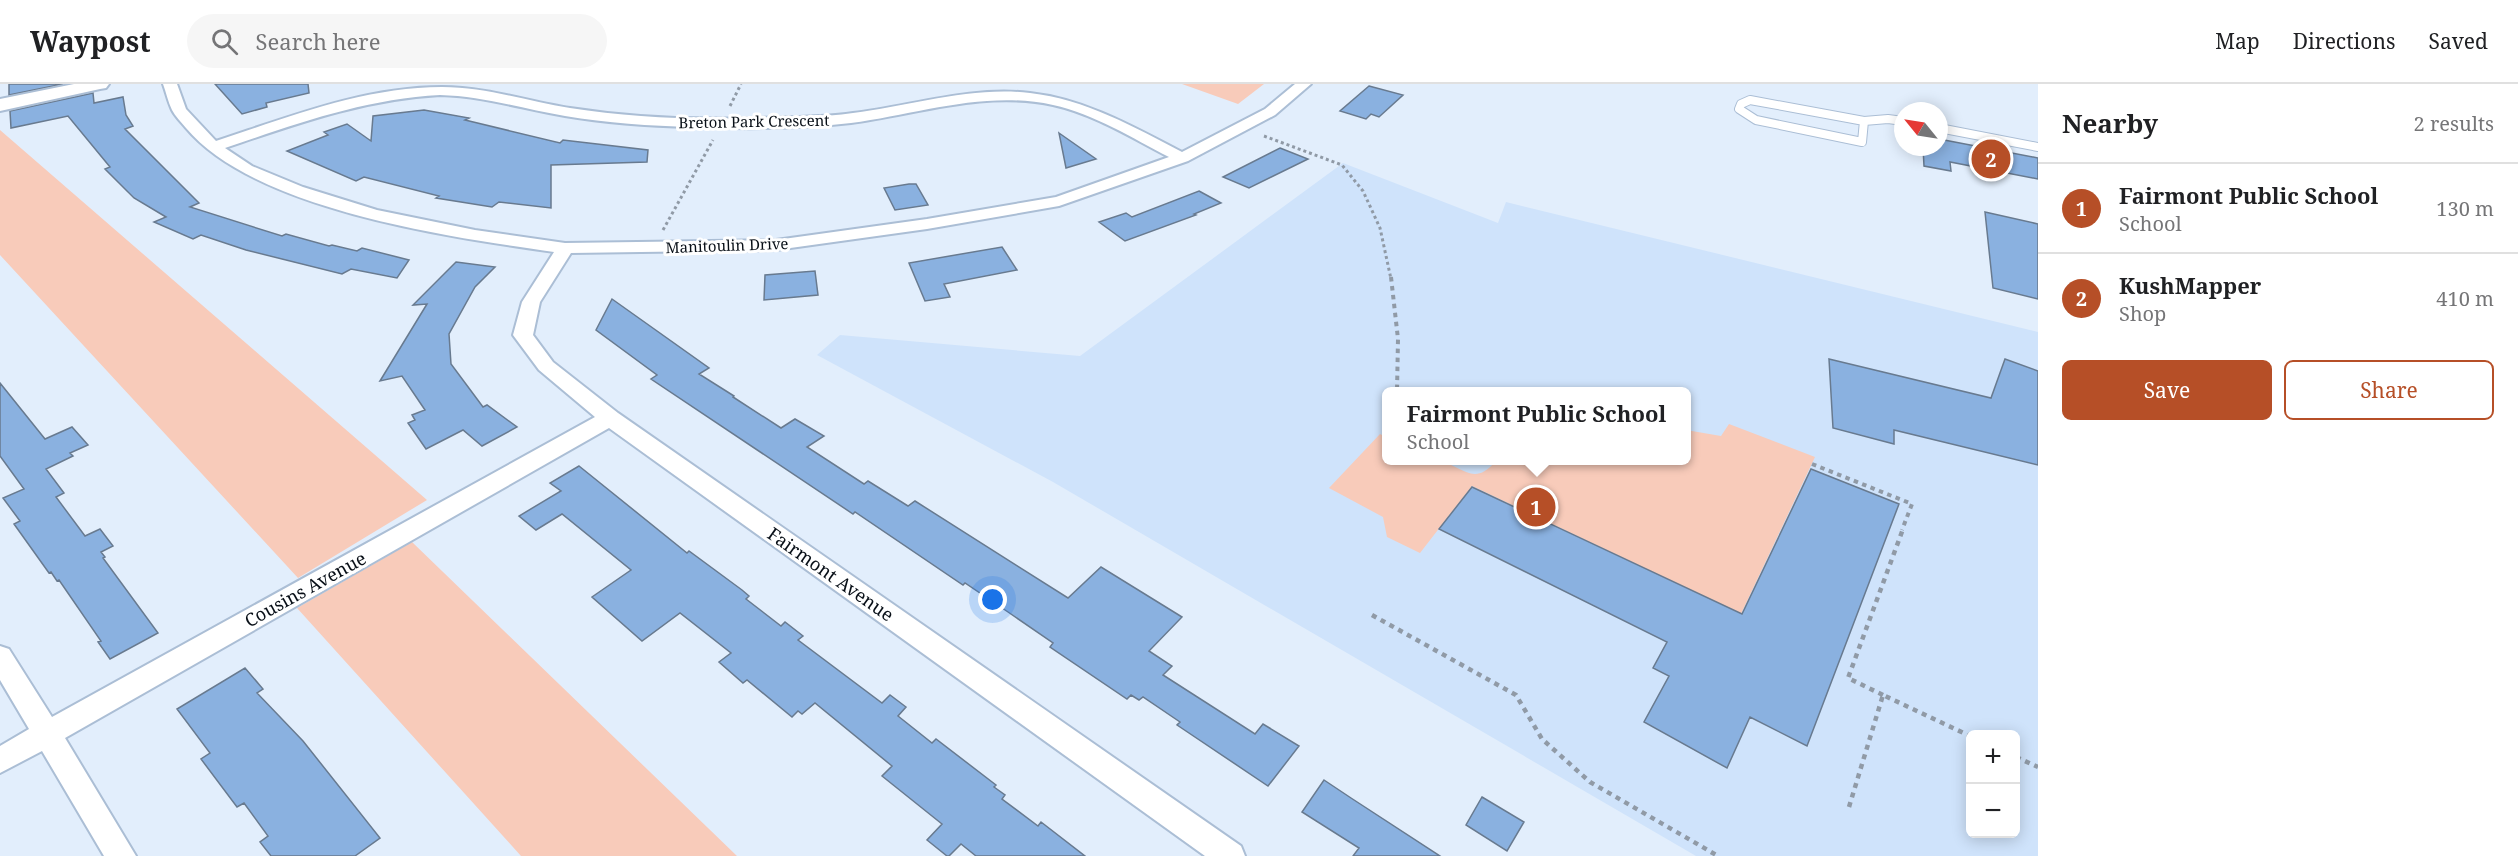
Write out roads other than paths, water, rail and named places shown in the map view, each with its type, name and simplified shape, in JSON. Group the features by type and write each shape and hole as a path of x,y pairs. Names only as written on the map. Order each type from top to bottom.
{"street":[{"path":"0,105 100,84"},
{"name":"Manitoulin Drive","path":"170,84 179,110 195,129 213,147 246,169 297,190 373,214 475,235 565,248 776,245 927,225 1059,201 1182,158 1270,112 1304,84"},
{"name":"Breton Park Crescent","path":"213,147 334,107 394,94 440,91 488,93 549,109 616,119 721,124 851,118 980,96 1020,96 1055,101 1099,117 1182,158"},
{"name":"Fairmont Avenue","path":"565,248 531,302 523,335 546,366 610,418 1230,856"},
{"name":"Cousins Avenue","path":"0,760 610,418"},
{"path":"0,657 121,856"}],"lane":[{"path":"1864,121 1862,142 1756,120 1739,109 1741,104 1750,100 1864,121 1894,120"},
{"path":"1948,130 2038,147"}],"place":[{"name":"KushMapper","path":"1991,159"},
{"name":"Fairmont Public School","path":"1536,507"}]}
